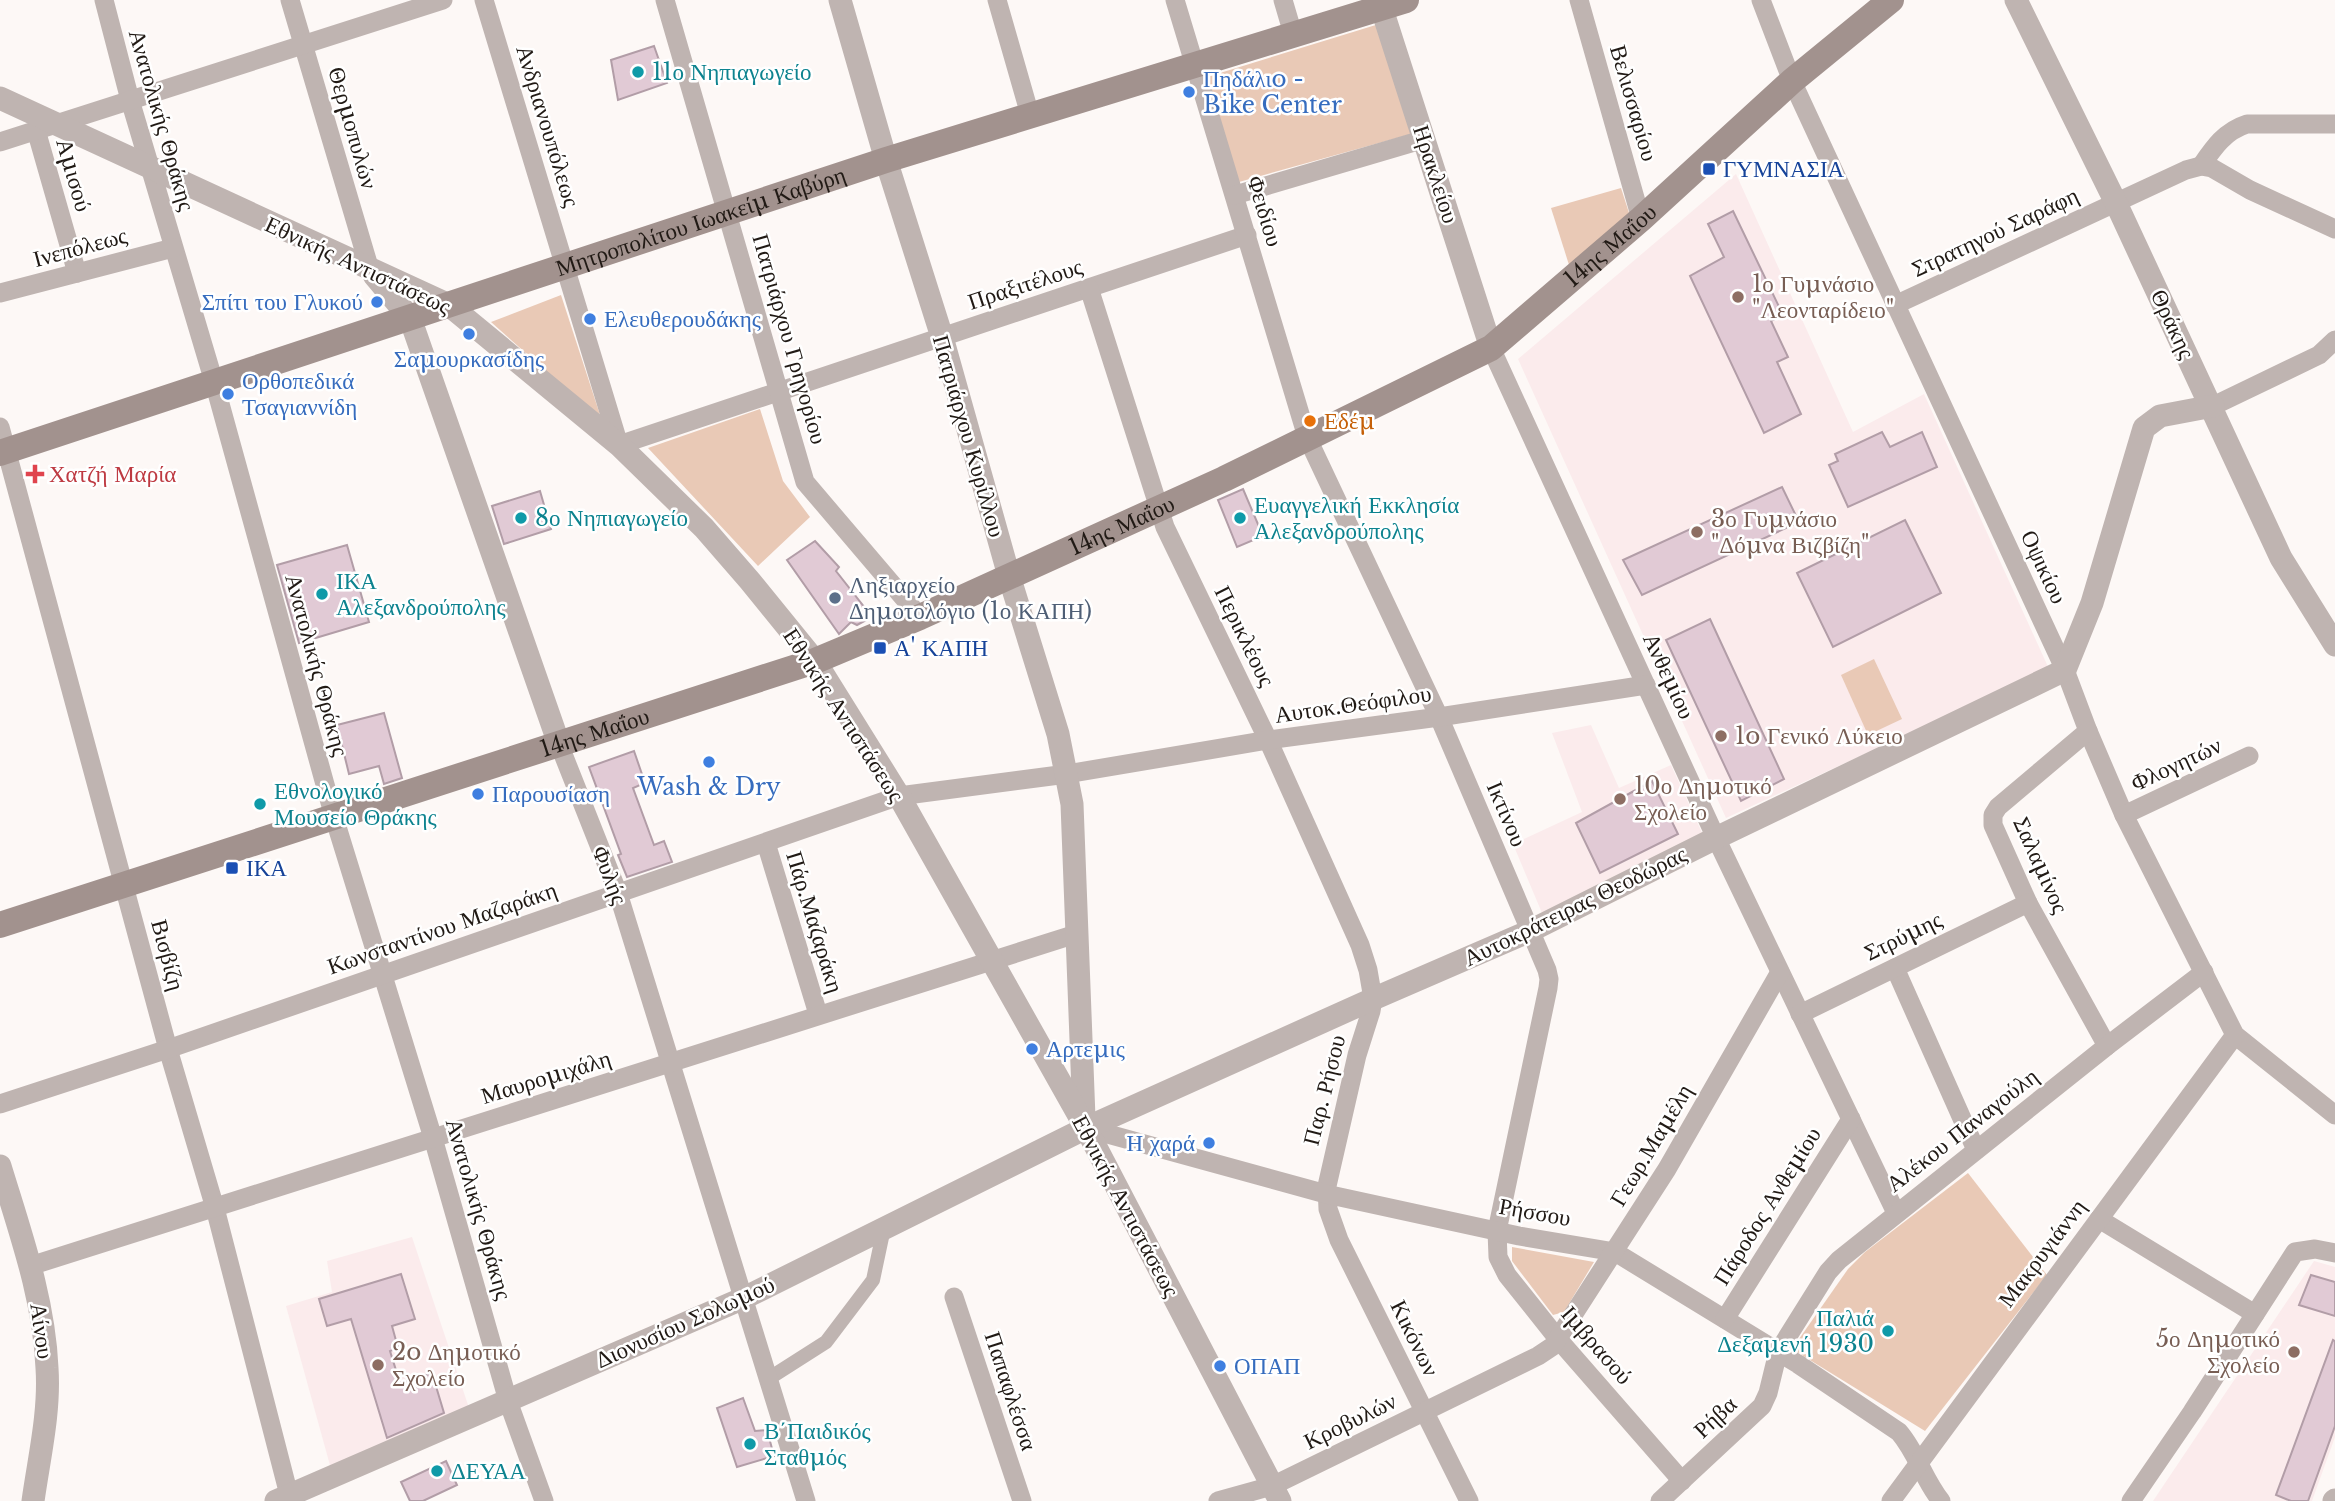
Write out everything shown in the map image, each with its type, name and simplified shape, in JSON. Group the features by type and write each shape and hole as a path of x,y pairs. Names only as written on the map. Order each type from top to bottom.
{"main road":[{"name":"14ης Μαΐου","path":"0,925 815,661 920,617 1159,508 1491,348 1641,219 1792,81 1891,0"},
{"name":"Μητροπολίτου Ιωακείμ Καβύρη","path":"2,444 214,383 886,160 1389,2"}],"street":[{"name":"Ανατολικής Θράκης","path":"104,0 149,168 214,383 334,817 384,973 508,1401 544,1501"},
{"name":"Θερμοπυλών","path":"290,0 370,270"},
{"path":"0,142 443,0"},
{"name":"Ανδριανουπόλεως","path":"484,0 618,445"},
{"name":"Πατριάρχου Γρηγορίου","path":"665,0 805,482 920,617"},
{"name":"Πατριάρχου Κυρίλλου","path":"840,0 1058,734 1072,804 1082,1100 1086,1128"},
{"path":"997,0 1030,115"},
{"name":"Φειδίου","path":"1175,0 1307,437"},
{"path":"1283,0 1293,34"},
{"name":"Βελισσαρίου","path":"1579,0 1641,219"},
{"name":"Οψικίου","path":"1761,0 1792,81 2066,670 2088,731 2124,815 2235,1035 2335,1115"},
{"name":"Θράκης","path":"2016,0 2213,406 2281,558 2335,645"},
{"name":"Ηρακλείου","path":"1389,2 1425,139 1491,348"},
{"name":"Εθνικής Αντιστάσεως","path":"0,98 45,127 149,168 449,304 618,445 704,528 815,661 900,796 1086,1128 1276,1494"},
{"path":"2335,124 2247,124 2234,128 2224,135 2201,166 2221,172 2250,190 2335,229"},
{"name":"Αμισού","path":"45,127 77,273"},
{"path":"1235,195 1425,139"},
{"name":"Στρατηγού Σαράφη","path":"1895,306 2201,166"},
{"name":"Πραξιτέλους","path":"618,445 1247,235"},
{"name":"Ινεπόλεως","path":"0,293 173,247"},
{"name":"Φυλής","path":"370,270 410,318 559,744 618,893 806,1501"},
{"name":"Περικλέους","path":"1089,288 1169,535 1268,740 1360,945 1373,999"},
{"path":"2066,670 2092,603 2144,428 2160,416 2213,406 2319,355 2335,340"},
{"name":"Ανθεμίου","path":"1491,348 1716,838 1896,1213"},
{"name":"Ικτίνου","path":"1307,437 1439,717 1549,979 1497,1231"},
{"name":"Βισβίζη","path":"2,444 168,1049 215,1208 286,1499"},
{"name":"Αυτοκράτειρας Θεοδώρας","path":"1086,1128 1530,931 1716,838 2066,670"},
{"name":"Αυτοκ.Θεόφιλου","path":"900,796 1066,774 1268,740 1646,685"},
{"name":"Σαλαμίνος","path":"2088,731 1998,807 1993,815 1993,825 2028,904 2107,1046"},
{"name":"Φλογητών","path":"2124,815 2249,757"},
{"name":"Κωνσταντίνου Μαζαράκη","path":"0,1104 168,1049 900,796"},
{"name":"Πάρ.Μαζαράκη","path":"766,843 818,1014"},
{"name":"Στρύμης","path":"1800,1014 2028,904"},
{"name":"Μαυρομιχάλη","path":"30,1266 1076,934"},
{"path":"1895,968 1976,1150"},
{"name":"Γεωρ.Μαμέλη","path":"1558,1339 1667,1170 1780,972"},
{"name":"Αλέκου Παναγούλη","path":"1777,1352 1833,1266 1896,1213 2204,972"},
{"name":"Παρ. Ρήσου","path":"1326,1194 1373,999"},
{"name":"Μακρυγιάννη","path":"1891,1501 2235,1035"},
{"name":"Πάροδος Ανθεμίου","path":"1725,1319 1851,1119"},
{"name":"Ρήσσου","path":"1086,1128 1326,1194 1497,1231 1615,1252 1725,1319 1899,1432 1941,1501"},
{"name":"Διονυσίου Σολωμού","path":"286,1499 744,1298 1086,1128"},
{"name":"Αίνου","path":"0,1166 30,1266 42,1319 48,1370 33,1501"},
{"name":"Κικόνων","path":"1326,1194 1335,1230 1469,1501"},
{"path":"2099,1219 2255,1314"},
{"path":"768,1379 826,1342 873,1280 884,1228"},
{"name":"Ιμβρασού","path":"1497,1231 1500,1264 1515,1287 1682,1481"},
{"path":"2131,1501 2294,1252 2315,1249 2335,1253"},
{"name":"Παπαφλέσσα","path":"954,1297 1022,1501"},
{"name":"Κροβυλών","path":"1218,1501 1276,1494 1424,1412 1538,1356 1558,1339"},
{"name":"Ρήβα","path":"1660,1501 1762,1406 1777,1352"}],"shaded area":[{"path":"1379,24 1415,133 1239,182 1207,77"},
{"path":"1736,174 1853,432 1924,394 2049,669 1726,818 1518,359"},
{"path":"1621,188 1631,219 1570,268 1551,208"},
{"path":"561,295 602,421 491,322"},
{"path":"760,409 783,481 810,517 758,566 648,448"},
{"path":"1874,659 1902,719 1868,735 1841,675"},
{"path":"1591,725 1619,788 1671,765 1703,835 1542,913 1513,844 1582,812 1552,733"},
{"path":"1968,1173 2047,1275 1925,1431 1792,1349 1848,1269 1865,1252"},
{"name":"2o Δημοτικό Σχολείο","path":"412,1237 474,1423 336,1487 286,1306 332,1292 327,1261"},
{"path":"1512,1247 1594,1262 1564,1312 1553,1315 1512,1261"},
{"name":"5ο Δημοτικό Σχολείο","path":"2314,1261 2335,1267 2335,1437 2312,1501 2153,1501"}],"building":[{"name":"11ο Νηπιαγωγείο","path":"654,46 667,83 618,100 611,60"},
{"path":"1733,211 1783,315 1771,321 1788,357 1777,362 1801,414 1764,433 1690,276 1724,257 1708,224"},
{"path":"1882,432 1890,447 1922,432 1937,467 1848,507 1829,465 1838,461 1835,454"},
{"path":"1782,487 1799,522 1642,595 1623,560"},
{"name":"Ευαγγελική Εκκλησία Αλεξανδρούπολης","path":"1243,489 1263,536 1237,547 1218,500"},
{"name":"8ο Νηπιαγωγείο","path":"540,491 551,529 504,544 492,506"},
{"path":"1905,520 1941,593 1833,647 1797,573"},
{"name":"Ληξιαρχείο Δημοτολόγιο (1ο ΚΑΠΗ)","path":"815,541 839,567 836,571 872,617 857,625 851,622 839,634 787,560"},
{"name":"ΙΚΑ Αλεξανδρούπολης","path":"347,545 369,622 299,643 277,565"},
{"path":"1710,619 1784,779 1741,801 1666,640"},
{"path":"384,713 402,778 384,784 379,766 349,774 337,725"},
{"path":"634,751 645,783 633,788 654,845 664,841 672,862 627,877 589,767"},
{"path":"1652,781 1678,834 1600,873 1576,823"},
{"path":"401,1274 415,1319 392,1326 398,1348 390,1351 400,1383 432,1373 444,1413 387,1438 351,1319 327,1326 319,1299"},
{"path":"2311,1275 2335,1282 2335,1316 2299,1305"},
{"path":"2333,1340 2335,1426 2308,1501 2291,1501 2276,1495"},
{"name":"Β΄Παιδικός Σταθμός","path":"743,1398 755,1431 767,1430 774,1456 737,1467 717,1408"},
{"name":"ΔΕΥΑΑ","path":"446,1461 457,1485 423,1501 410,1501 401,1482"}],"place":[{"name":"11ο Νηπιαγωγείο","path":"638,72"},
{"name":"Πηδάλιo - Bike Center","path":"1189,92"},
{"name":"ΓΥΜΝΑΣΙΑ","path":"1709,169"},
{"name":"1ο Γυμνάσιο \"Λεονταρίδειο\"","path":"1738,297"},
{"name":"Σπίτι του Γλυκού","path":"377,302"},
{"name":"Ελευθερουδάκης","path":"590,319"},
{"name":"Σαμουρκασίδης","path":"469,334"},
{"name":"Ορθοπεδικά Τσαγιαννίδη","path":"228,394"},
{"name":"Εδέμ","path":"1310,421"},
{"name":"Χατζή Μαρία","path":"35,474"},
{"name":"8ο Νηπιαγωγείο","path":"521,518"},
{"name":"Ευαγγελική Εκκλησία Αλεξανδρούπολης","path":"1240,518"},
{"name":"3ο Γυμνάσιο \"Δόμνα Βιζβίζη\"","path":"1697,532"},
{"name":"ΙΚΑ Αλεξανδρούπολης","path":"322,594"},
{"name":"Ληξιαρχείο Δημοτολόγιο (1ο ΚΑΠΗ)","path":"835,598"},
{"name":"Α' ΚΑΠΗ","path":"880,648"},
{"name":"1o Γενικό Λύκειο","path":"1721,736"},
{"name":"Wash & Dry","path":"709,762"},
{"name":"Παρουσίαση","path":"478,794"},
{"name":"10ο Δημοτικό Σχολείο","path":"1620,799"},
{"name":"Εθνολογικό Μουσείο Θράκης","path":"260,804"},
{"name":"ΙΚΑ","path":"232,868"},
{"name":"Αρτεμις","path":"1032,1049"},
{"name":"Η χαρά","path":"1209,1143"},
{"name":"Παλιά Δεξαμενή 1930","path":"1888,1331"},
{"name":"5ο Δημοτικό Σχολείο","path":"2294,1352"},
{"name":"2o Δημοτικό Σχολείο","path":"378,1365"},
{"name":"ΟΠΑΠ","path":"1220,1366"},
{"name":"Β΄Παιδικός Σταθμός","path":"750,1444"},
{"name":"ΔΕΥΑΑ","path":"437,1471"}]}
